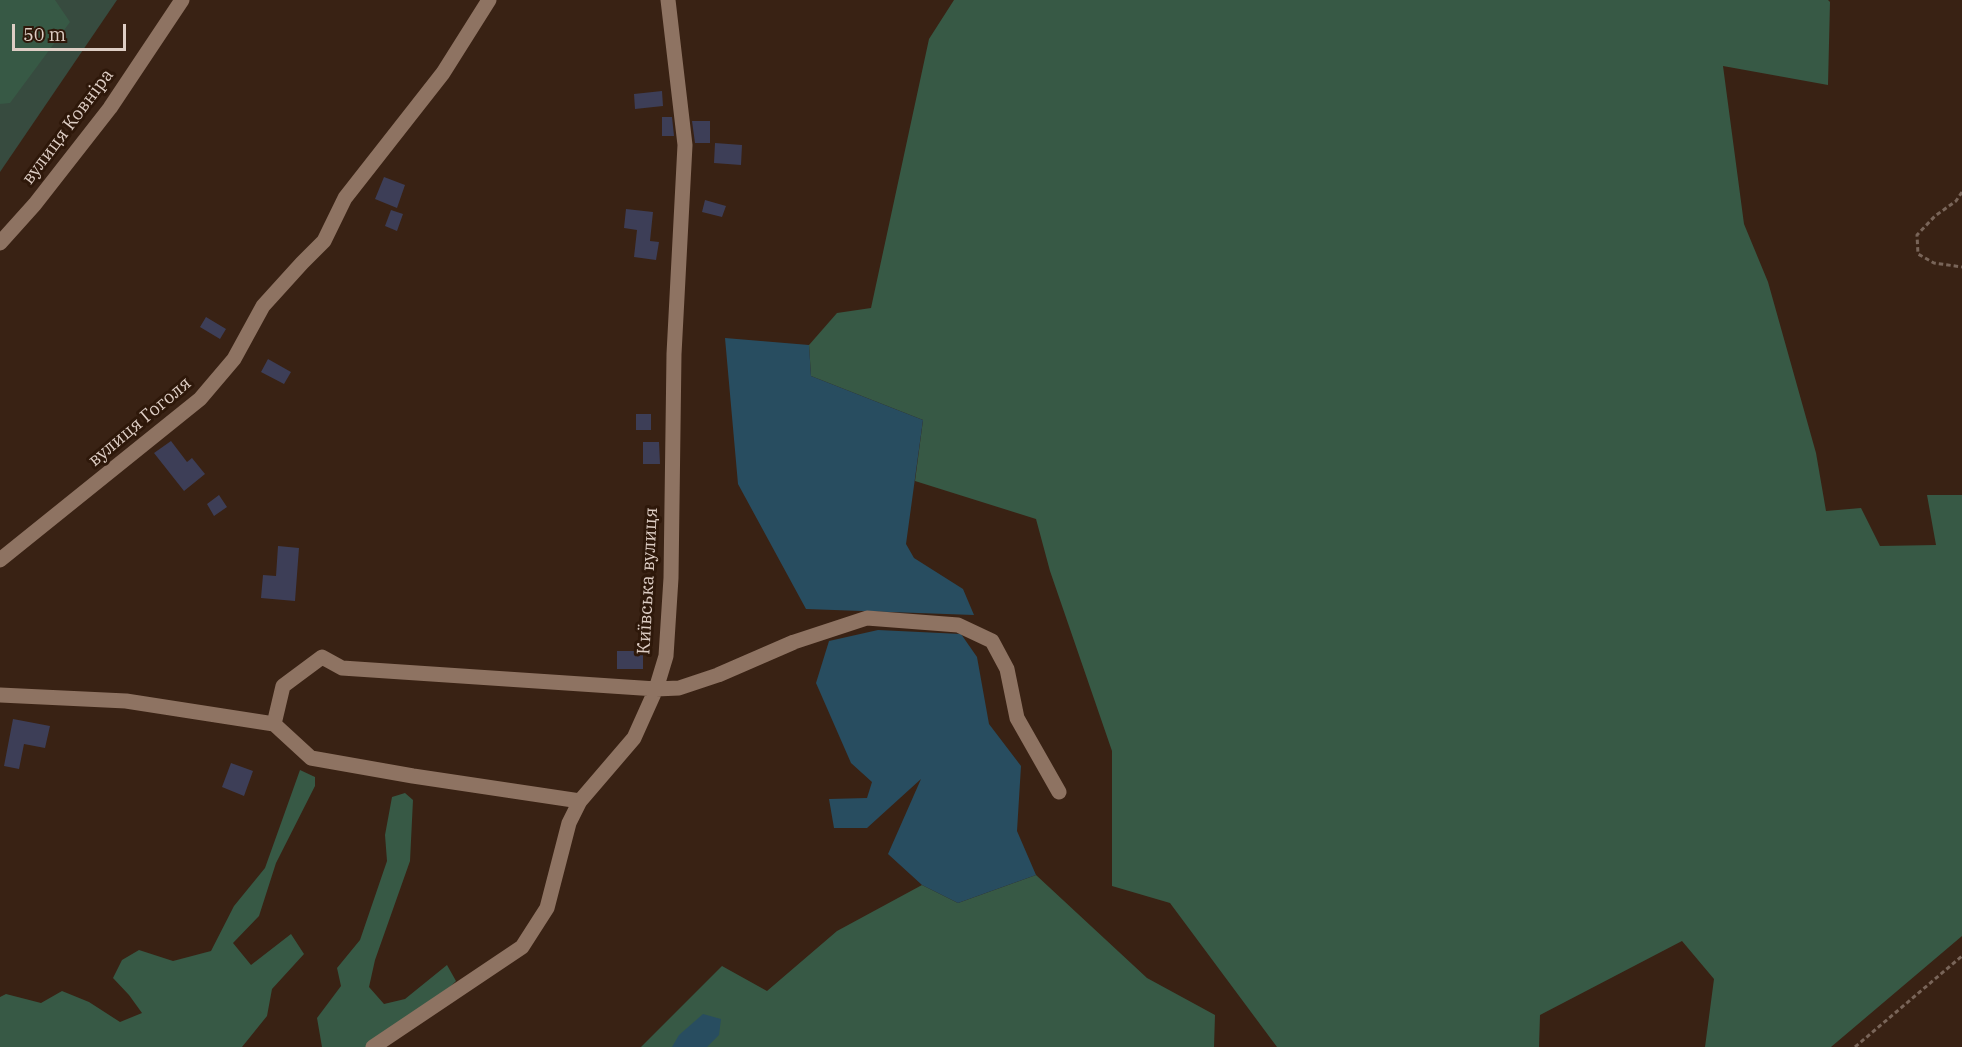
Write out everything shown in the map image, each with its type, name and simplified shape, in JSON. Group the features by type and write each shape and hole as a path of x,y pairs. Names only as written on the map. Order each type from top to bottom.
{"street":[{"name":"вулиця Ковніра","path":"0,243 35,204 110,108 182,0"},
{"name":"вулиця Гоголя","path":"0,560 200,399 234,359 263,306 324,242 345,198 444,73 489,0"},
{"name":"Київська вулиця","path":"373,1047 522,946 547,908 569,823 580,801 634,738 656,689 666,656 671,578 674,354 685,145 668,0"},
{"path":"274,724 283,686 322,657 342,669 656,689 679,688 718,675 794,642 867,618 958,625 992,641 1006,669 1017,718 1059,792"},
{"path":"0,695 126,701 274,724 311,758 580,801"}],"path":[{"path":"1962,192 1956,201 1935,216 1917,235 1918,254 1935,263 1962,267"},
{"path":"1855,1047 1962,956"}],"green space":[{"path":"0,0 117,0 0,172"},
{"path":"0,0 55,0 70,22 10,103 0,104"},
{"path":"954,0 1828,0 1830,2 1828,85 1723,66 1744,224 1768,282 1816,453 1826,511 1861,508 1880,546 1936,545 1927,495 1962,495 1962,936 1831,1047 1705,1047 1714,979 1682,941 1540,1015 1539,1047 1277,1047 1170,903 1112,886 1112,751 1050,571 1036,519 915,481 923,420 811,376 809,345 837,313 871,308 929,39"},
{"path":"300,770 315,777 315,786 276,863 259,916 233,943 251,965 291,934 304,954 272,989 267,1016 242,1047 0,1047 0,997 6,994 41,1003 62,991 89,1002 120,1022 142,1013 113,978 122,960 139,950 173,961 211,951 234,906 265,868"},
{"path":"405,793 413,800 410,861 375,960 369,987 384,1004 405,999 447,965 456,981 443,994 369,1047 322,1047 317,1018 341,986 337,968 360,940 387,861 385,835 392,797"},
{"path":"1036,875 1147,978 1215,1015 1214,1047 641,1047 722,966 767,991 837,931 922,885 958,903"}],"water":[{"path":"725,338 809,345 811,376 923,420 906,544 914,558 963,589 974,615 806,609 738,484"},
{"path":"878,630 961,634 977,657 989,724 1021,766 1017,831 1036,875 958,903 922,885 888,854 921,779 867,828 834,828 829,799 867,798 872,782 851,763 816,683 829,641"},
{"path":"703,1014 721,1019 719,1035 707,1047 672,1047 679,1035"}],"building":[{"path":"662,91 663,106 635,109 634,94"},
{"path":"662,117 672,117 674,136 662,136"},
{"path":"692,121 710,121 710,143 695,143"},
{"path":"715,143 742,145 741,165 714,163"},
{"path":"384,177 405,185 397,208 375,199"},
{"path":"705,200 726,206 722,217 702,212"},
{"path":"626,209 653,212 650,241 659,242 656,260 634,257 637,230 624,228"},
{"path":"391,210 403,214 397,231 385,226"},
{"path":"206,317 226,329 220,339 200,327"},
{"path":"268,359 291,372 284,384 261,372"},
{"path":"636,414 651,414 651,430 636,430"},
{"path":"171,441 187,462 192,458 205,474 184,491 154,453"},
{"path":"643,442 659,442 660,464 643,464"},
{"path":"219,495 227,507 214,516 207,504"},
{"path":"278,546 299,548 295,601 261,598 263,575 276,576"},
{"path":"617,651 643,651 643,669 617,669"},
{"path":"13,719 50,726 45,748 24,744 19,769 4,766"},
{"path":"231,763 253,771 244,796 222,787"}]}
